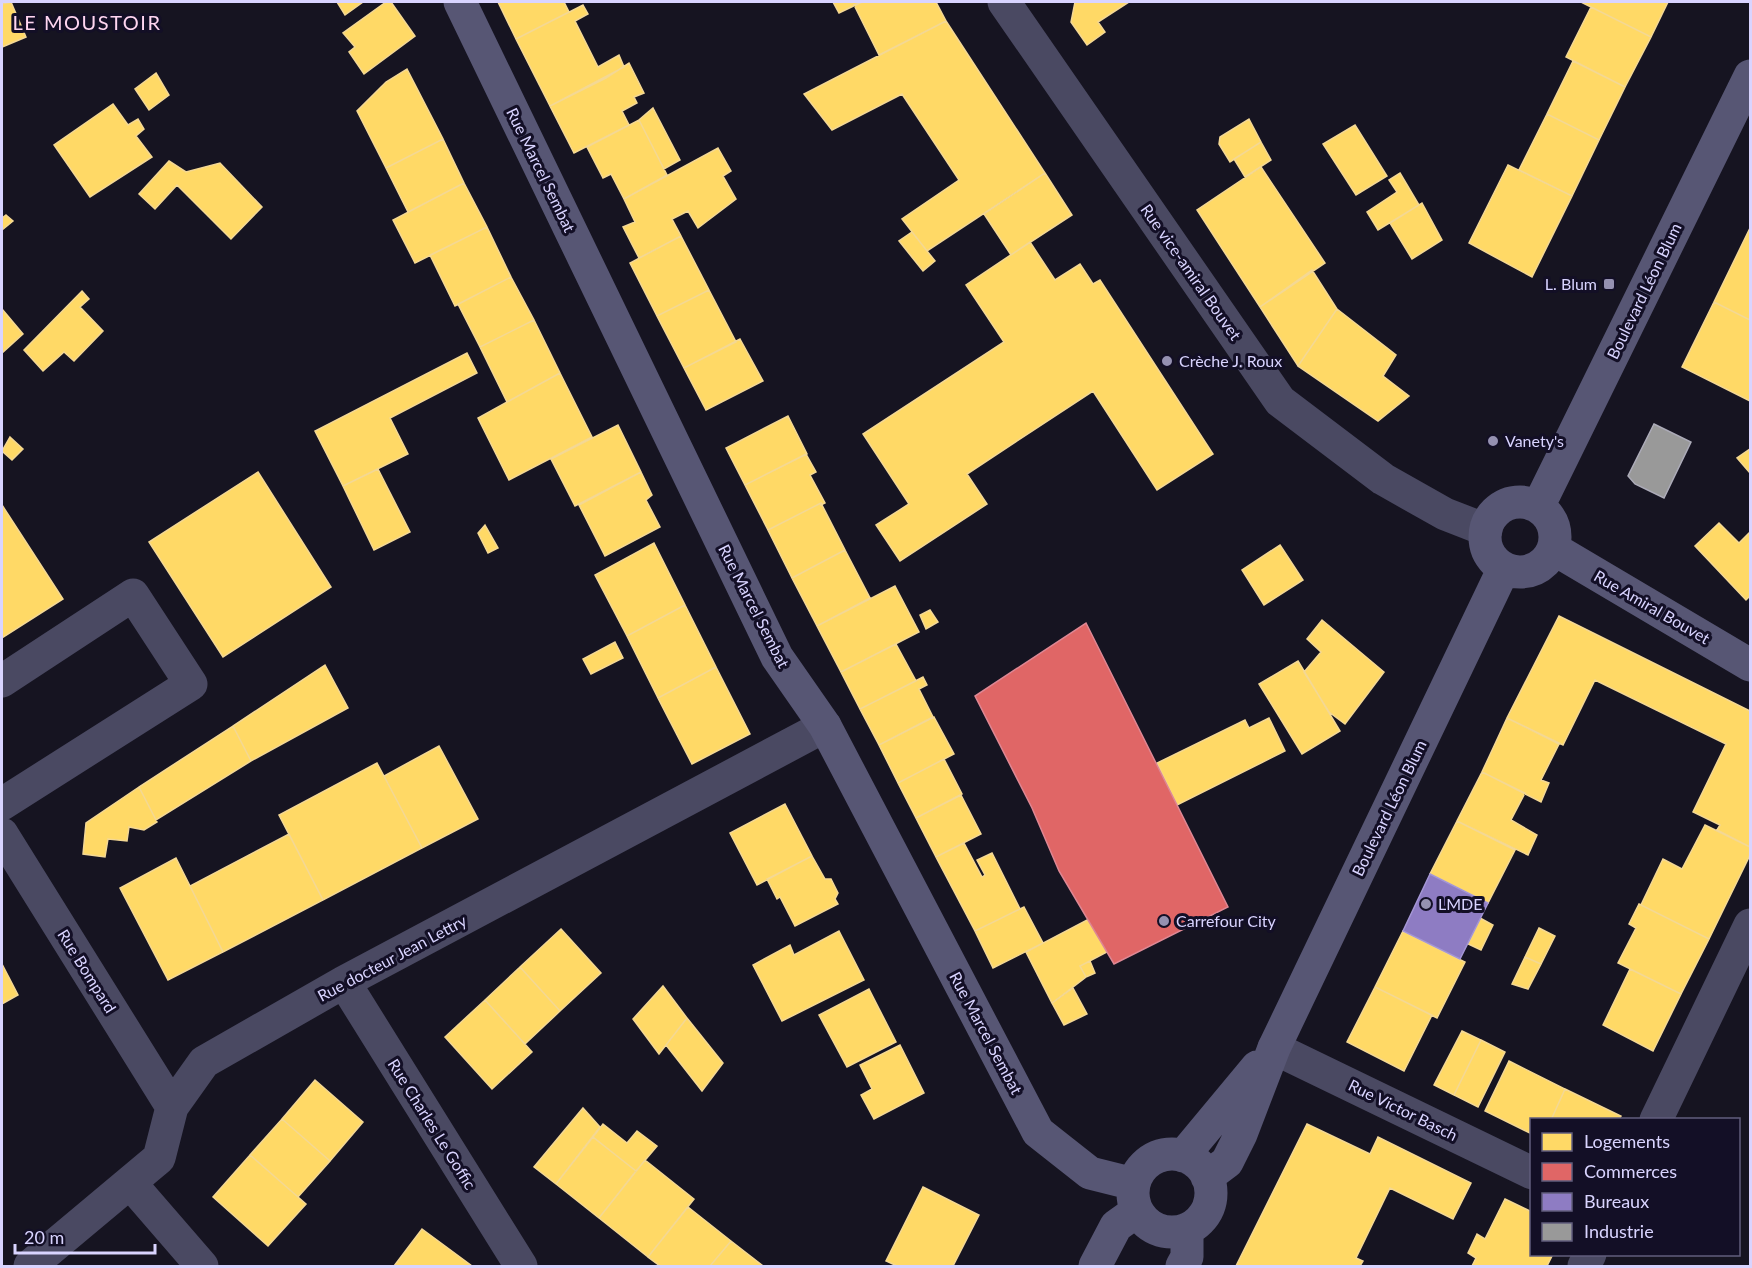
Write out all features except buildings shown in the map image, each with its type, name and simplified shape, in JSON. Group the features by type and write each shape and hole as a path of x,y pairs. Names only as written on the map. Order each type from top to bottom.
{"main road":[{"name":"Rue Marcel Sembat","path":"460,2 777,657 825,726 1038,1132 1090,1173 1135,1197"},
{"name":"Boulevard Léon Blum","path":"1538,507 1750,76"},
{"path":"1524,503 1538,507 1553,525 1556,537 1554,549 1548,560 1527,572 1504,568 1489,552 1486,530 1497,511 1509,504 1524,503"},
{"name":"Rue Amiral Bouvet","path":"1554,549 1750,665"},
{"name":"Boulevard Léon Blum","path":"1207,1177 1227,1162 1241,1134 1274,1048 1504,568"},
{"name":"Boulevard Léon Blum","path":"1183,1156 1274,1048"},
{"path":"1095,1266 1116,1226 1135,1197 1138,1172 1158,1157 1170,1154 1183,1156 1202,1168 1207,1177 1210,1196 1206,1213 1187,1229 1176,1232 1153,1228 1135,1197"},
{"path":"1182,1266 1187,1257 1187,1229"}],"street":[{"name":"Rue vice-amiral Bouvet","path":"1004,2 1280,400 1383,479 1445,514 1486,530"},
{"path":"2,681 133,595 192,684 2,804"},
{"name":"Rue docteur Jean Lettry","path":"30,1266 159,1158 172,1107 204,1062 344,982 825,726"},
{"name":"Rue Bompard","path":"2,834 172,1107"},
{"path":"1656,1118 1750,925"},
{"name":"Rue Charles Le Goffic","path":"344,982 521,1266"},
{"name":"Rue Victor Basch","path":"1274,1048 1530,1172"},
{"path":"130,1184 202,1266"}],"place":[{"name":"L. Blum","path":"1609,284"},
{"name":"Crèche J. Roux","path":"1167,361"},
{"name":"Vanety's","path":"1493,441"},
{"name":"LMDE","path":"1426,904"},
{"name":"Carrefour City","path":"1164,921"}],"district":[{"name":"LE MOUSTOIR","path":"87,23"}]}
